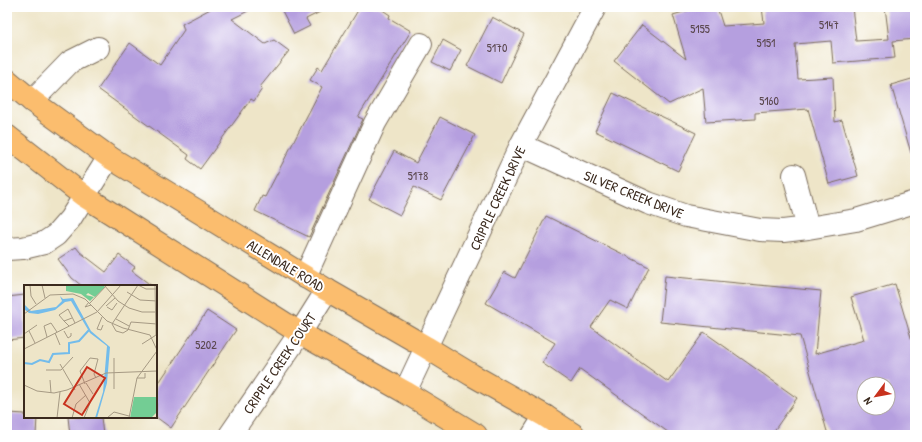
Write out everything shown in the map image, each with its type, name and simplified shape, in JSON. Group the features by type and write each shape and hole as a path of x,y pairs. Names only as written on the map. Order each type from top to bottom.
{"main road":[{"name":"ALLENDALE ROAD","path":"7,80 32,101 109,157 305,277 545,416 574,435"},
{"path":"7,136 84,196 300,333 405,392 476,435"}],"street":[{"name":"CRIPPLE CREEK DRIVE","path":"405,392 521,146 595,7"},
{"path":"305,277 375,123 421,44"},
{"path":"32,101 70,62 98,48"},
{"name":"SILVER CREEK DRIVE","path":"521,146 648,203 686,216 760,230 783,231 856,220 915,202"},
{"path":"7,249 23,248 44,243 56,235 70,219 109,157"},
{"path":"794,175 808,228"},
{"name":"CRIPPLE CREEK COURT","path":"230,435 300,333 327,290"},
{"path":"533,435 545,416"}],"building":[{"path":"214,7 256,7 232,19 265,44 274,40 289,51 260,87 262,89 254,101 251,99 200,169 187,159 189,155 98,89 130,43 160,65 184,30 182,24"},
{"path":"280,7 330,7 306,19 310,26 294,34"},
{"path":"360,7 378,7 390,15 389,18 411,31 358,117 363,119 309,237 255,211 262,196 265,197 322,87 310,80 318,67 322,70"},
{"path":"700,7 717,7 723,26 764,23 762,7 852,7 856,41 889,39 885,7 915,7 915,39 893,41 895,58 833,63 831,41 795,44 798,79 833,77 835,122 842,120 858,176 829,184 808,109 755,113 755,119 706,122 703,88 669,104 614,61 642,25 686,59 673,15"},
{"path":"492,17 524,34 501,83 467,66"},
{"path":"443,40 461,50 450,71 432,62"},
{"path":"915,78 915,152 911,153 891,85"},
{"path":"613,93 696,133 678,171 595,131"},
{"path":"440,117 475,135 441,200 414,187 400,215 369,199 394,151 416,163"},
{"path":"546,216 649,267 628,309 610,300 591,327 668,382 704,332 797,398 771,435 672,435 580,369 571,383 542,363 555,343 486,303 504,272 515,278"},
{"path":"76,247 80,252 106,272 119,255 135,267 132,271 151,285 81,285 72,278 58,259"},
{"path":"665,276 821,291 815,354 864,340 851,297 895,284 915,351 915,435 828,435 800,336 660,322"},
{"path":"24,295 24,338 7,340 7,297"},
{"path":"207,311 236,330 171,428 157,418 157,386"},
{"path":"9,413 24,414 24,418 37,418 36,435 8,435"},
{"path":"68,418 101,418 103,435 70,435"}]}
